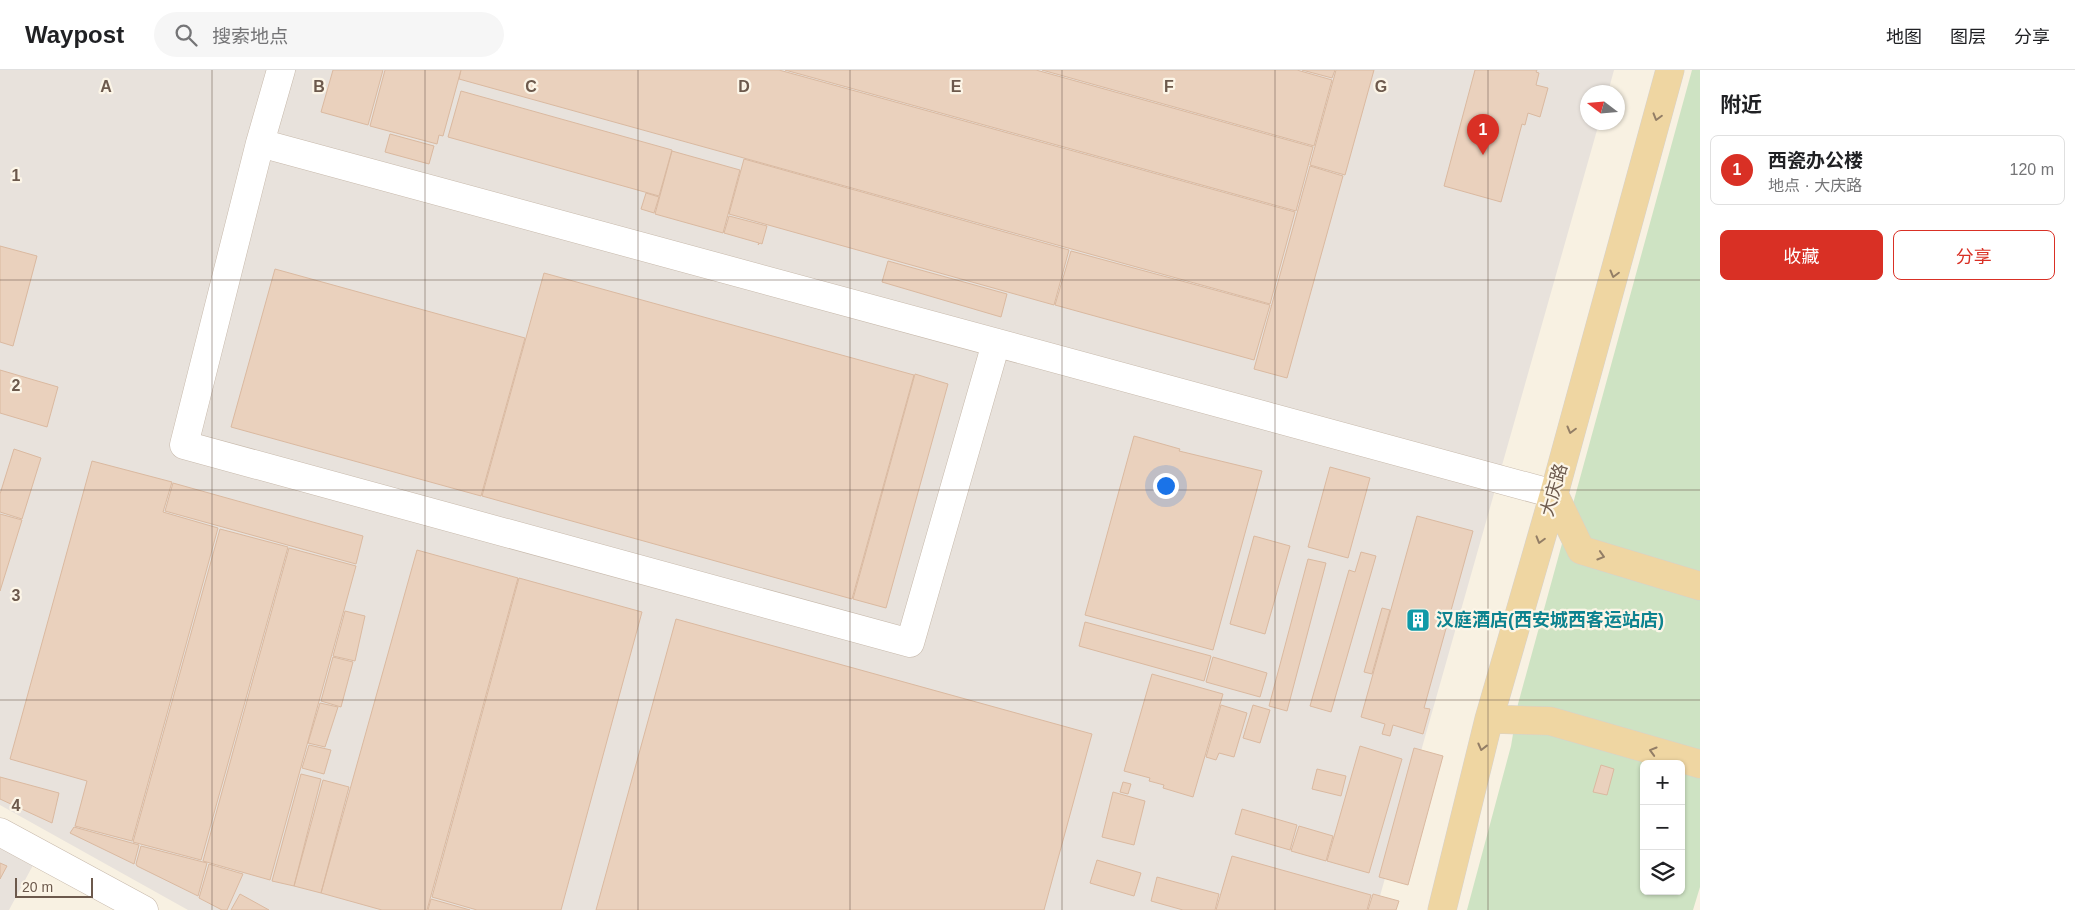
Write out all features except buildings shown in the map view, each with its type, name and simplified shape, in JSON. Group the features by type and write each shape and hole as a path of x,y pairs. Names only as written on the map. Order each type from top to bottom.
{"main road":[{"name":"大庆路","path":"1442,910 1489,719 1554,494 1670,70"},
{"path":"1554,494 1581,550 1700,586"},
{"path":"1489,719 1550,721 1700,764"}],"street":[{"path":"281,70 260,143 184,445 910,644 996,343"},
{"path":"260,143 1554,494"},
{"path":"0,832 144,910"}],"shaded area":[{"path":"0,70 1614,70 1610,85 1580,85 1580,130 1597,130 1376,910 188,910 0,805"},
{"path":"0,832 39,854 9,910 0,910"}],"green space":[{"path":"1692,70 1700,70 1700,887 1693,910 1467,910 1511,746 1518,704"}],"place":[{"name":"西瓷办公楼","path":"1483,155"},
{"name":"汉庭酒店(西安城西客运站店)","path":"1418,620"}]}
